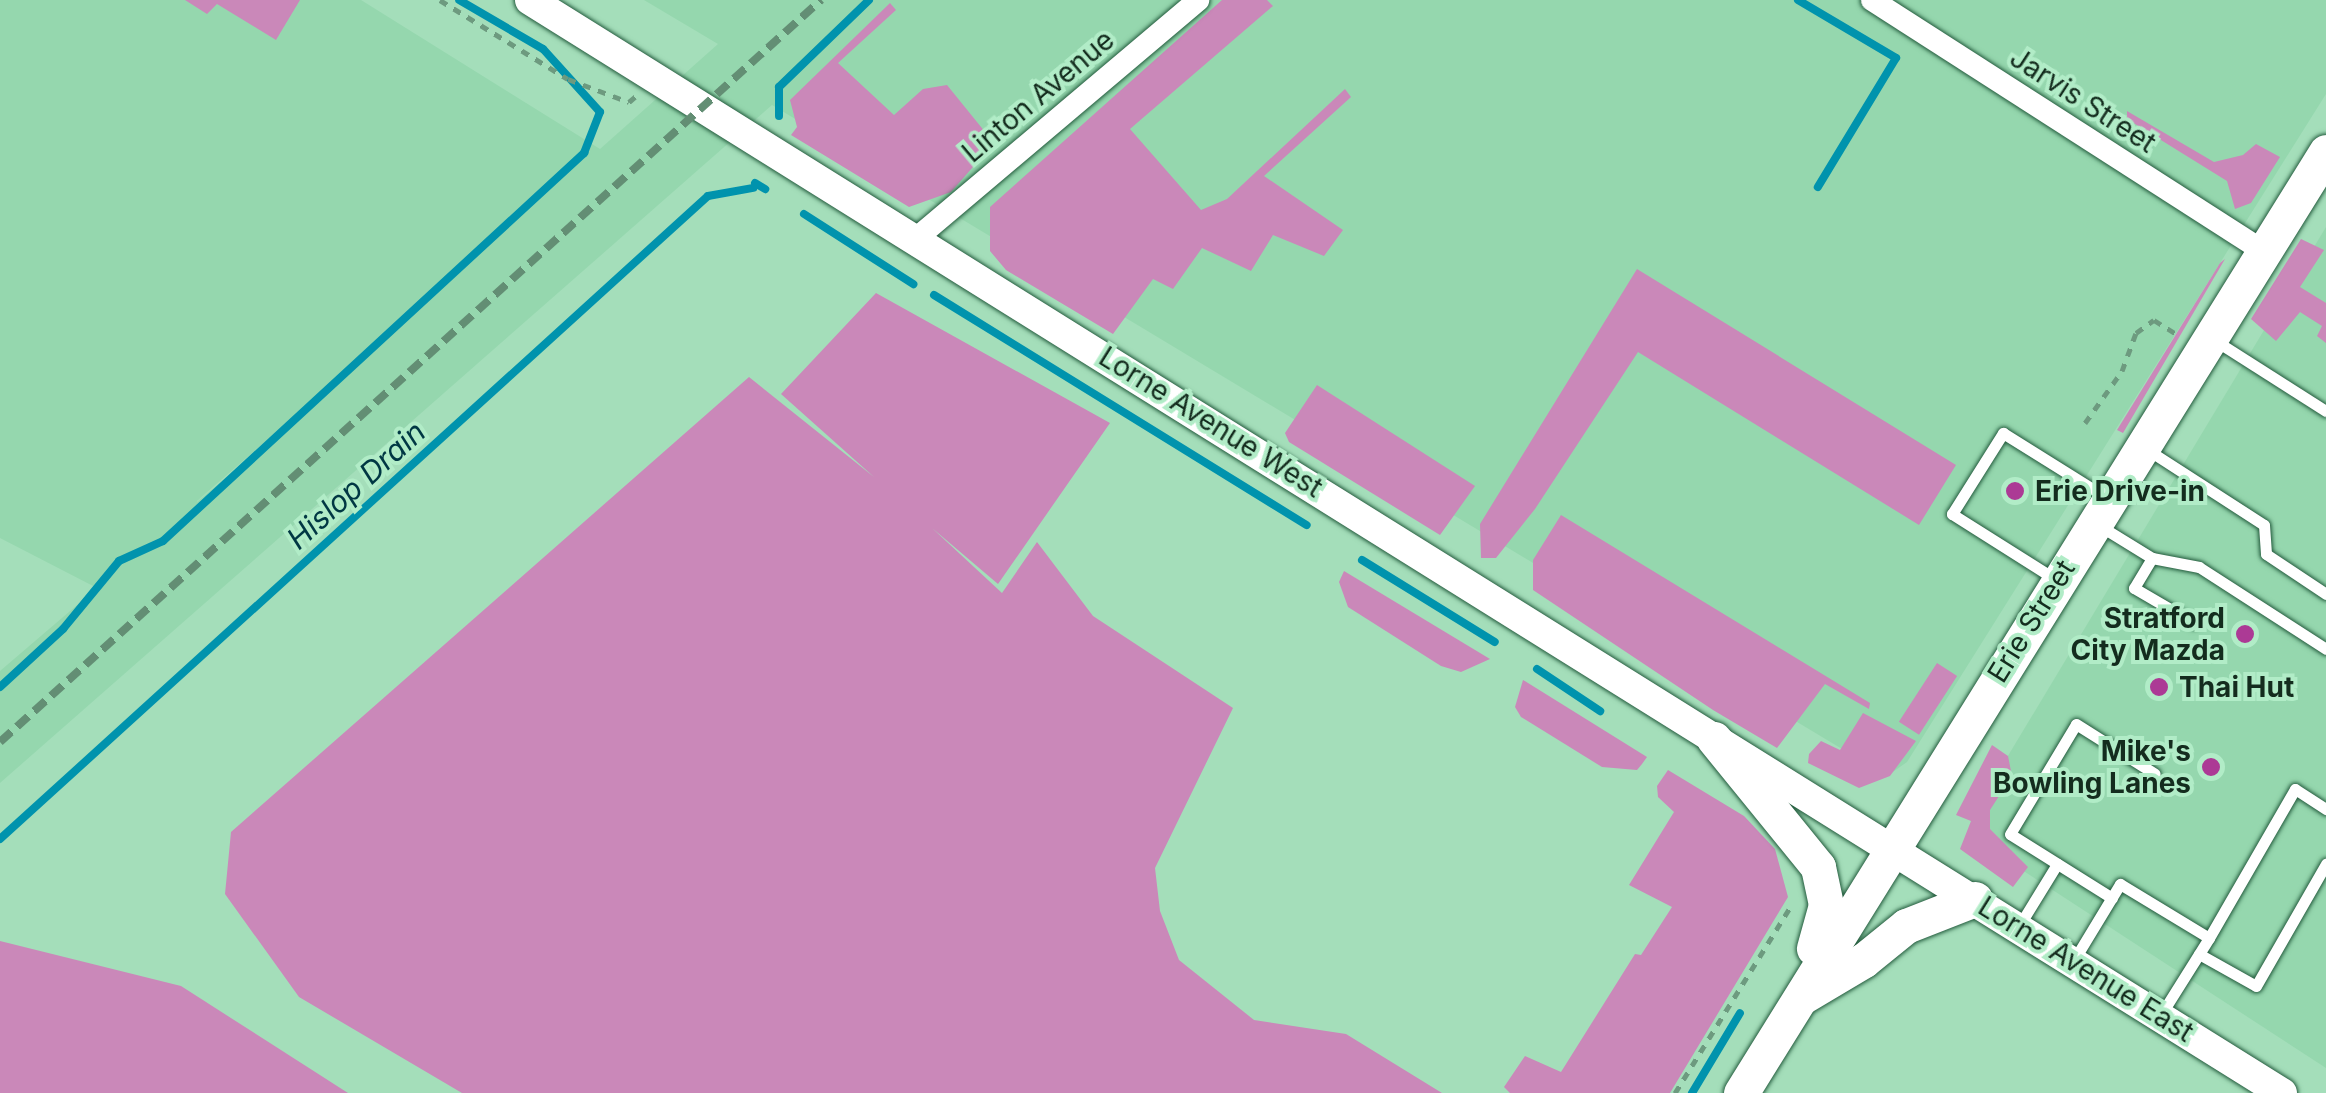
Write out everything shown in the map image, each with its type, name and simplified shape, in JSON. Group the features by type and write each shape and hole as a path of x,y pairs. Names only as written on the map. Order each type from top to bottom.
{"main road":[{"name":"Lorne Avenue West","path":"530,0 918,237 1889,847"},
{"name":"Erie Street","path":"1741,1093 2140,445 2192,334 2262,250 2326,152"},
{"path":"1714,739 1818,867 1826,905 1801,997"},
{"name":"Lorne Avenue East","path":"1889,847 2282,1093"},
{"path":"1801,997 1864,960 1906,926 1975,898"}],"street":[{"name":"Linton Avenue","path":"918,237 1198,0"},
{"name":"Jarvis Street","path":"1872,0 2262,250"}],"lane":[{"path":"2192,334 2326,411"},
{"path":"2057,580 1952,514 2003,433 2100,509 2152,558 2199,567 2326,649"},
{"path":"2140,445 2264,526 2266,554 2326,594"},
{"path":"2152,558 2134,588 2194,623"},
{"path":"2112,898 2010,834 2076,724 2155,774"},
{"path":"2160,1016 2295,789 2326,809"},
{"path":"2019,926 2057,864"},
{"path":"2199,954 2256,986 2326,864"},
{"path":"2073,961 2120,884 2209,938"}],"path":[{"path":"440,0 568,79 629,102 657,78"},
{"path":"2085,422 2122,371 2136,333 2154,320 2192,334"},
{"path":"1676,1093 1792,904"}],"shaded area":[{"path":"0,0 361,0 600,149 718,44 644,0 2326,0 2326,94 1907,762 1887,776 772,105 0,783 0,671 97,588 0,538","holes":["499,237 348,374 197,502"]},
{"path":"185,0 300,0 276,40 217,4 207,14"},
{"path":"1222,0 1267,0 1273,6 1130,129 1201,210 1227,199 1345,89 1351,97 1264,176 1343,230 1324,256 1273,235 1251,271 1202,248 1173,289 1153,279 1113,334 1006,270 990,251 990,207"},
{"path":"890,3 896,10 838,63 894,115 923,89 947,85 994,143 951,192 909,207 791,135 797,127 790,100"},
{"path":"2127,111 2214,162 2243,155 2256,144 2280,157 2251,203 2235,209 2227,181 2127,119"},
{"path":"2326,227 2326,1068 1982,844 1970,819"},
{"path":"2301,239 2324,250 2300,287 2326,303 2326,343 2317,336 2322,326 2300,312 2276,341 2251,319"},
{"path":"2225,259 2123,433 2117,430 2220,263"},
{"path":"1637,269 1956,465 1919,525 1638,352 1535,509 1496,558 1481,558 1480,524"},
{"path":"876,293 1110,423 998,584 932,528 1002,593 1037,542 1093,616 1233,708 1155,868 1160,911 1179,960 1254,1020 1346,1034 1442,1093 462,1093 299,997 225,894 231,832 749,377 874,477 781,394"},
{"path":"1317,385 1475,486 1440,535 1289,442 1285,433"},
{"path":"1561,515 1870,703 1869,709 1825,684 1777,748 1713,710 1533,590 1533,560"},
{"path":"1344,571 1490,659 1461,672 1441,666 1348,607 1339,582"},
{"path":"1937,663 1957,676 1919,735 1899,722"},
{"path":"1523,680 1647,757 1637,770 1602,767 1521,717 1515,707"},
{"path":"1863,713 1916,741 1890,776 1859,788 1808,763 1809,754 1821,741 1840,750"},
{"path":"1992,745 2008,756 2012,776 1990,810 1990,829 2028,867 2013,887 1960,849 1971,821 1956,815"},
{"path":"1668,770 1744,816 1775,849 1788,897 1670,1093 1510,1093 1504,1087 1525,1056 1561,1072 1635,954 1641,955 1672,907 1629,885 1674,812 1658,797 1657,786"},
{"path":"0,941 181,986 348,1093 0,1093"}],"waterway":[{"path":"0,687 63,629 119,561 163,541 584,153 600,112 543,49 459,0"},
{"name":"Hislop Drain","path":"779,116 779,87 869,0"},
{"path":"1798,0 1896,58 1818,187"},
{"path":"755,183 765,189"},
{"name":"Hislop Drain","path":"0,839 708,196 753,188"},
{"path":"804,214 913,284"},
{"path":"934,295 1307,525"},
{"path":"1362,560 1495,642"},
{"path":"1537,669 1600,711"},
{"path":"1692,1093 1740,1013"}],"railway":[{"path":"0,742 821,0"}],"place":[{"name":"Erie Drive-in","path":"2015,491"},
{"name":"Stratford City Mazda","path":"2245,634"},
{"name":"Thai Hut","path":"2159,687"},
{"name":"Mike's Bowling Lanes","path":"2211,767"}]}
